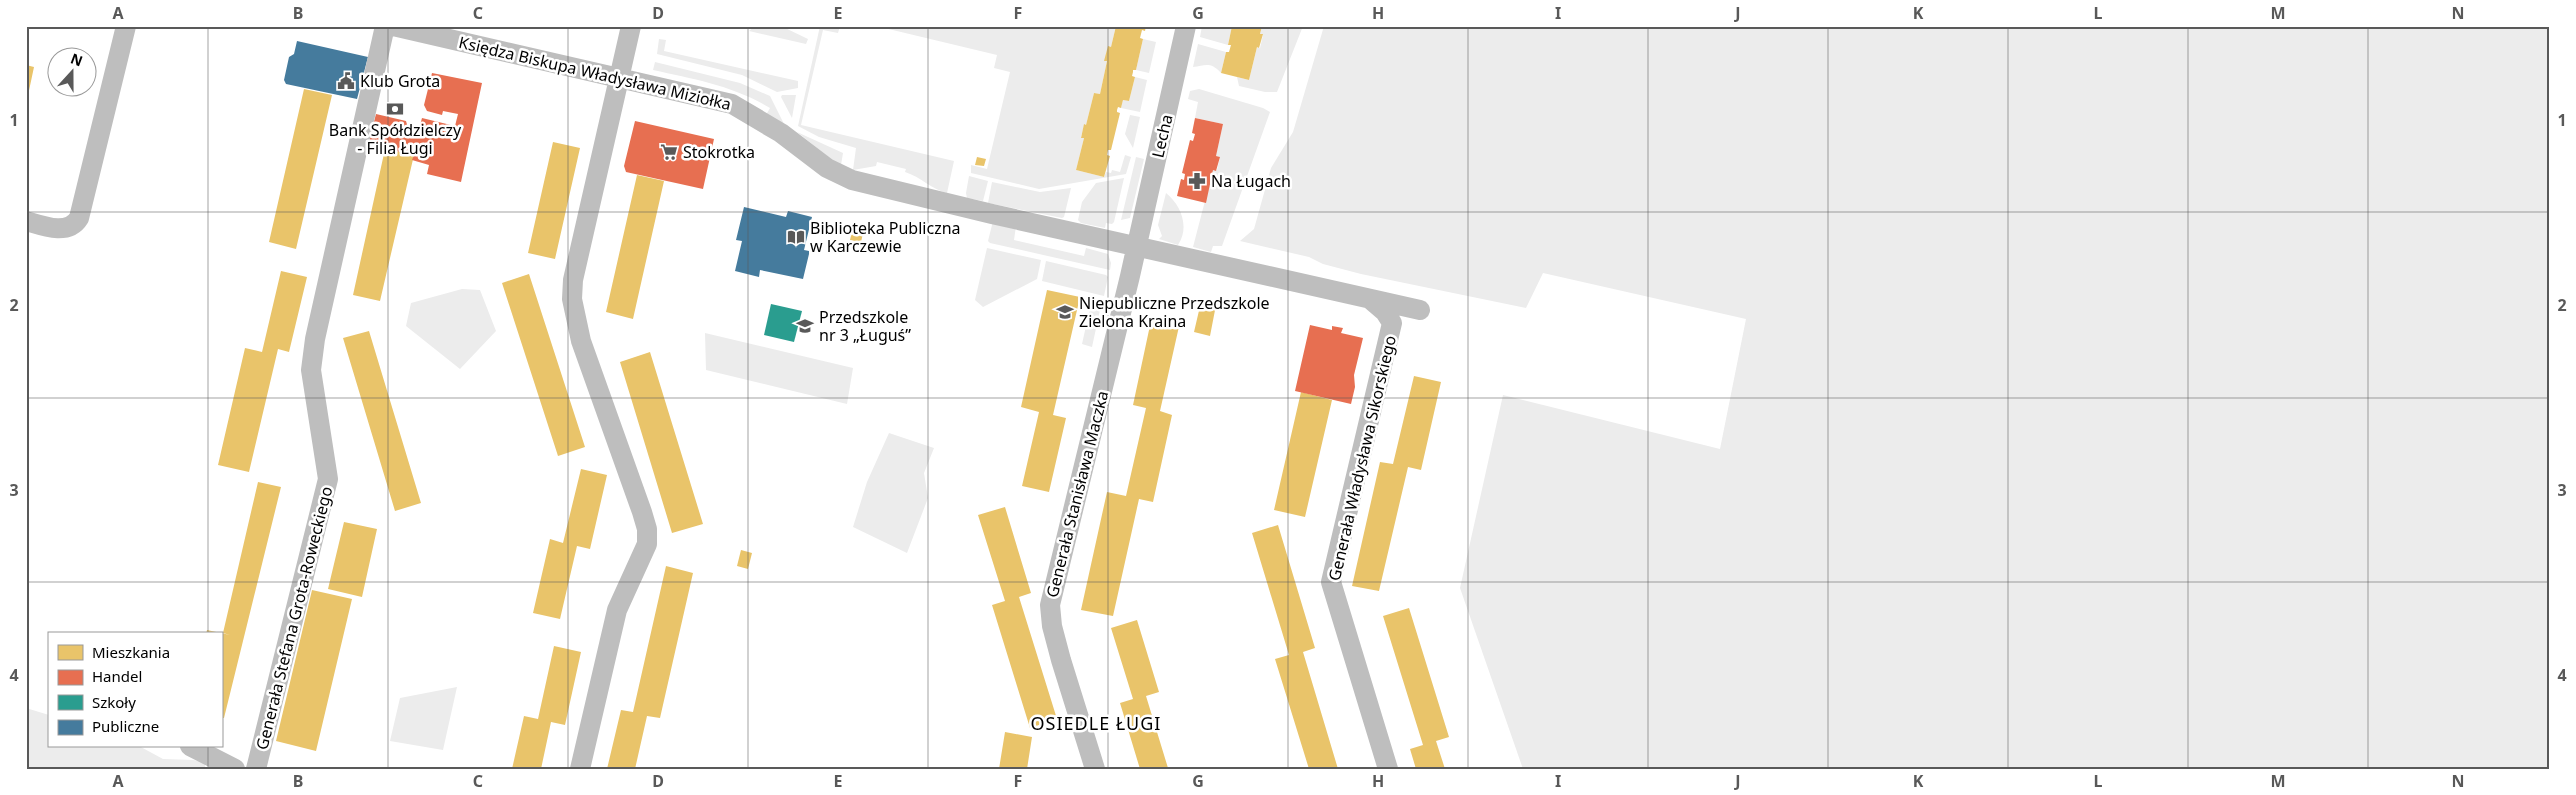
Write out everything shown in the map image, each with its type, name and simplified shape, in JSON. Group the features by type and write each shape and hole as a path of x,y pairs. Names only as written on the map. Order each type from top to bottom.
{"street":[{"path":"31,223 50,228 66,228 74,225 79,218 126,26"},
{"name":"Generała Stefana Grota-Roweckiego","path":"256,769 328,478 311,370 315,339 385,26"},
{"path":"580,769 617,610 647,544 647,529 642,512 580,341 572,299 573,280 631,26"},
{"name":"Lecha","path":"1136,246 1186,26"},
{"name":"Księdza Biskupa Władysława Miziołka","path":"404,27 732,104 771,126 827,168 843,176 953,205"},
{"name":"Generała Władysława Sikorskiego","path":"953,205 1420,310"},
{"name":"Generała Stanisława Maczka","path":"1094,769 1061,660 1052,626 1050,605 1136,246"},
{"name":"Generała Władysława Sikorskiego","path":"1369,299 1385,312 1392,323 1331,582 1388,769"},
{"path":"194,748 235,769"}],"shaded area":[{"path":"755,26 781,26 808,39 806,44 749,31"},
{"path":"820,26 840,26 838,33 823,30 801,125 954,161 947,193 905,172 906,169 877,162 876,166 853,170 856,148 819,137 798,126"},
{"path":"876,26 1116,26 1111,47 1108,47 1100,94 1094,93 1086,125 1084,125 1081,137 1084,138 1076,170 1104,177 1106,172 1111,173 1112,170 1120,172 1125,155 1131,157 1126,174 1039,189 971,173 971,165 987,169 1010,72 994,68 997,55"},
{"path":"1202,26 1232,26 1228,45 1200,37"},
{"path":"1262,26 1303,26 1277,92 1265,92 1239,86 1237,77 1249,80 1257,47 1260,48 1263,35 1260,34"},
{"path":"1324,26 2550,26 2550,769 1523,769 1460,588 1503,395 1720,449 1746,319 1543,273 1526,308 1361,274 1323,264 1309,257 1240,241 1254,229 1271,168 1293,132"},
{"path":"659,39 666,40 664,51 798,81 798,88 777,92 742,75 657,54"},
{"path":"1143,39 1156,42 1149,73 1136,70"},
{"path":"1198,44 1226,52 1221,73 1210,66 1193,67"},
{"path":"655,62 740,83 770,96 786,128 766,115 770,108 756,100 713,84 653,70"},
{"path":"1135,77 1147,80 1140,112 1121,108 1123,100 1129,101"},
{"path":"1199,89 1263,108 1270,112 1222,246 1213,246 1211,252 1193,247 1213,170 1217,170 1220,157 1216,156 1223,124 1195,118 1198,102 1188,99 1190,91"},
{"path":"782,95 796,95 792,118 781,97"},
{"path":"1130,115 1140,117 1133,148 1125,134"},
{"path":"797,132 843,153 841,165 836,163"},
{"path":"1136,157 1144,159 1130,218 1121,220"},
{"path":"969,176 988,181 983,201 967,198"},
{"path":"1124,178 1112,224 1106,223 1105,228 1081,223 1078,220 1082,202 1096,183"},
{"path":"992,182 1040,192 1071,188 1064,217 988,203"},
{"path":"1166,193 1180,210 1182,217 1182,238 1178,245 1159,239 1162,236 1158,225"},
{"path":"993,221 1016,226 1014,240 1084,256 1086,248 1108,254 1111,263 1110,270 990,243 988,241"},
{"path":"987,248 1041,260 1037,279 983,307 975,300"},
{"path":"1046,261 1106,275 1108,277 1104,296 1042,281"},
{"path":"462,289 480,290 496,331 460,369 406,326 411,303"},
{"path":"1090,308 1100,310 1092,347 1082,344"},
{"path":"705,333 853,368 847,404 706,370"},
{"path":"889,433 934,448 924,473 928,498 907,553 853,527 867,482"},
{"path":"457,687 443,750 390,741 400,698"},
{"path":"26,708 48,715 48,748 143,748 163,759 205,762 205,769 26,769"}],"building: Mieszkania":[{"path":"1116,26 1146,26 1145,31 1142,30 1140,38 1143,39 1136,70 1133,70 1132,76 1135,77 1129,101 1123,100 1121,108 1118,107 1117,110 1120,113 1111,150 1108,150 1107,155 1110,156 1104,177 1076,170 1084,138 1081,138 1084,124 1086,125 1094,93 1100,94 1107,61 1104,61 1108,46 1111,47"},
{"path":"1232,26 1262,26 1260,34 1263,34 1259,48 1257,47 1249,80 1221,73 1226,52 1229,52 1231,45 1228,45"},
{"path":"26,65 34,67 27,100 26,100"},
{"path":"304,89 332,95 296,249 269,242"},
{"path":"553,142 580,148 555,259 528,253"},
{"path":"385,149 414,155 380,301 353,295"},
{"path":"977,157 986,159 984,166 975,165"},
{"path":"637,175 664,181 633,319 606,312"},
{"path":"854,223 865,225 861,242 850,240"},
{"path":"281,271 307,277 289,352 278,349 249,472 218,465 245,348 262,352"},
{"path":"529,274 585,447 558,456 502,283"},
{"path":"1047,290 1080,297 1053,415 1066,418 1049,492 1022,486 1039,412 1021,407"},
{"path":"1201,302 1216,305 1210,336 1194,332"},
{"path":"1152,316 1180,322 1160,411 1172,415 1153,502 1139,499 1113,616 1081,610 1107,492 1126,496 1146,408 1133,405"},
{"path":"369,331 421,503 395,511 343,338"},
{"path":"650,352 703,524 672,533 620,362"},
{"path":"1414,376 1441,382 1421,470 1408,467 1379,591 1352,586 1380,462 1393,464"},
{"path":"1301,392 1332,400 1305,517 1274,510"},
{"path":"581,469 607,475 590,549 577,546 560,619 533,613 550,539 563,543"},
{"path":"258,482 281,487 224,718 222,718 222,633 230,635 223,633"},
{"path":"1005,507 1031,593 1019,597 1057,719 1030,728 992,605 1005,601 978,515"},
{"path":"344,522 377,529 362,597 328,589"},
{"path":"1278,525 1315,648 1303,652 1338,769 1309,769 1275,659 1289,655 1252,533"},
{"path":"741,550 752,553 748,569 737,566"},
{"path":"666,566 693,573 660,718 647,716 635,769 607,769 621,710 633,712"},
{"path":"312,590 352,599 316,751 276,741"},
{"path":"1409,608 1449,737 1436,741 1445,769 1416,769 1410,749 1423,745 1383,616"},
{"path":"1137,620 1159,692 1146,696 1168,768 1166,769 1140,769 1120,703 1133,699 1111,628"},
{"path":"554,646 581,652 565,725 551,722 541,769 512,769 524,716 538,719"},
{"path":"1005,732 1032,737 1027,769 999,769"}],"building: Handel":[{"path":"432,73 482,83 461,182 427,174 429,165 412,160 414,155 368,145 376,114 406,121 407,135 417,136 422,118 455,126 458,114 443,111 442,115 427,111 424,105"},
{"path":"1195,118 1223,124 1216,156 1220,157 1216,171 1213,170 1206,203 1177,196 1181,179 1184,180 1185,174 1182,173 1190,140 1193,141 1195,134 1192,133"},
{"name":"Stokrotka","path":"635,121 714,139 703,189 626,172 624,166"},
{"path":"1310,325 1332,330 1332,326 1343,328 1341,333 1363,338 1354,375 1355,387 1351,404 1295,391"}],"building: Szkoły":[{"path":"771,304 802,311 794,342 764,335"}],"building: Publiczne":[{"path":"297,41 368,57 357,99 286,84 284,80 289,57 294,54"},
{"path":"744,207 786,217 788,211 812,217 804,250 809,251 809,254 803,279 760,270 759,277 735,271 742,241 736,240"}],"place":[{"name":"Klub Grota","path":"346,81"},
{"name":"Bank Spółdzielczy - Filia Ługi","path":"395,109"},
{"name":"Stokrotka","path":"669,152"},
{"name":"Na Ługach","path":"1197,181"},
{"name":"Biblioteka Publiczna w Karczewie","path":"796,237"},
{"name":"Niepubliczne Przedszkole Zielona Kraina","path":"1065,312"},
{"name":"Przedszkole nr 3 „Ługuś”","path":"805,326"}],"district":[{"name":"OSIEDLE ŁUGI","path":"1096,723"}]}
